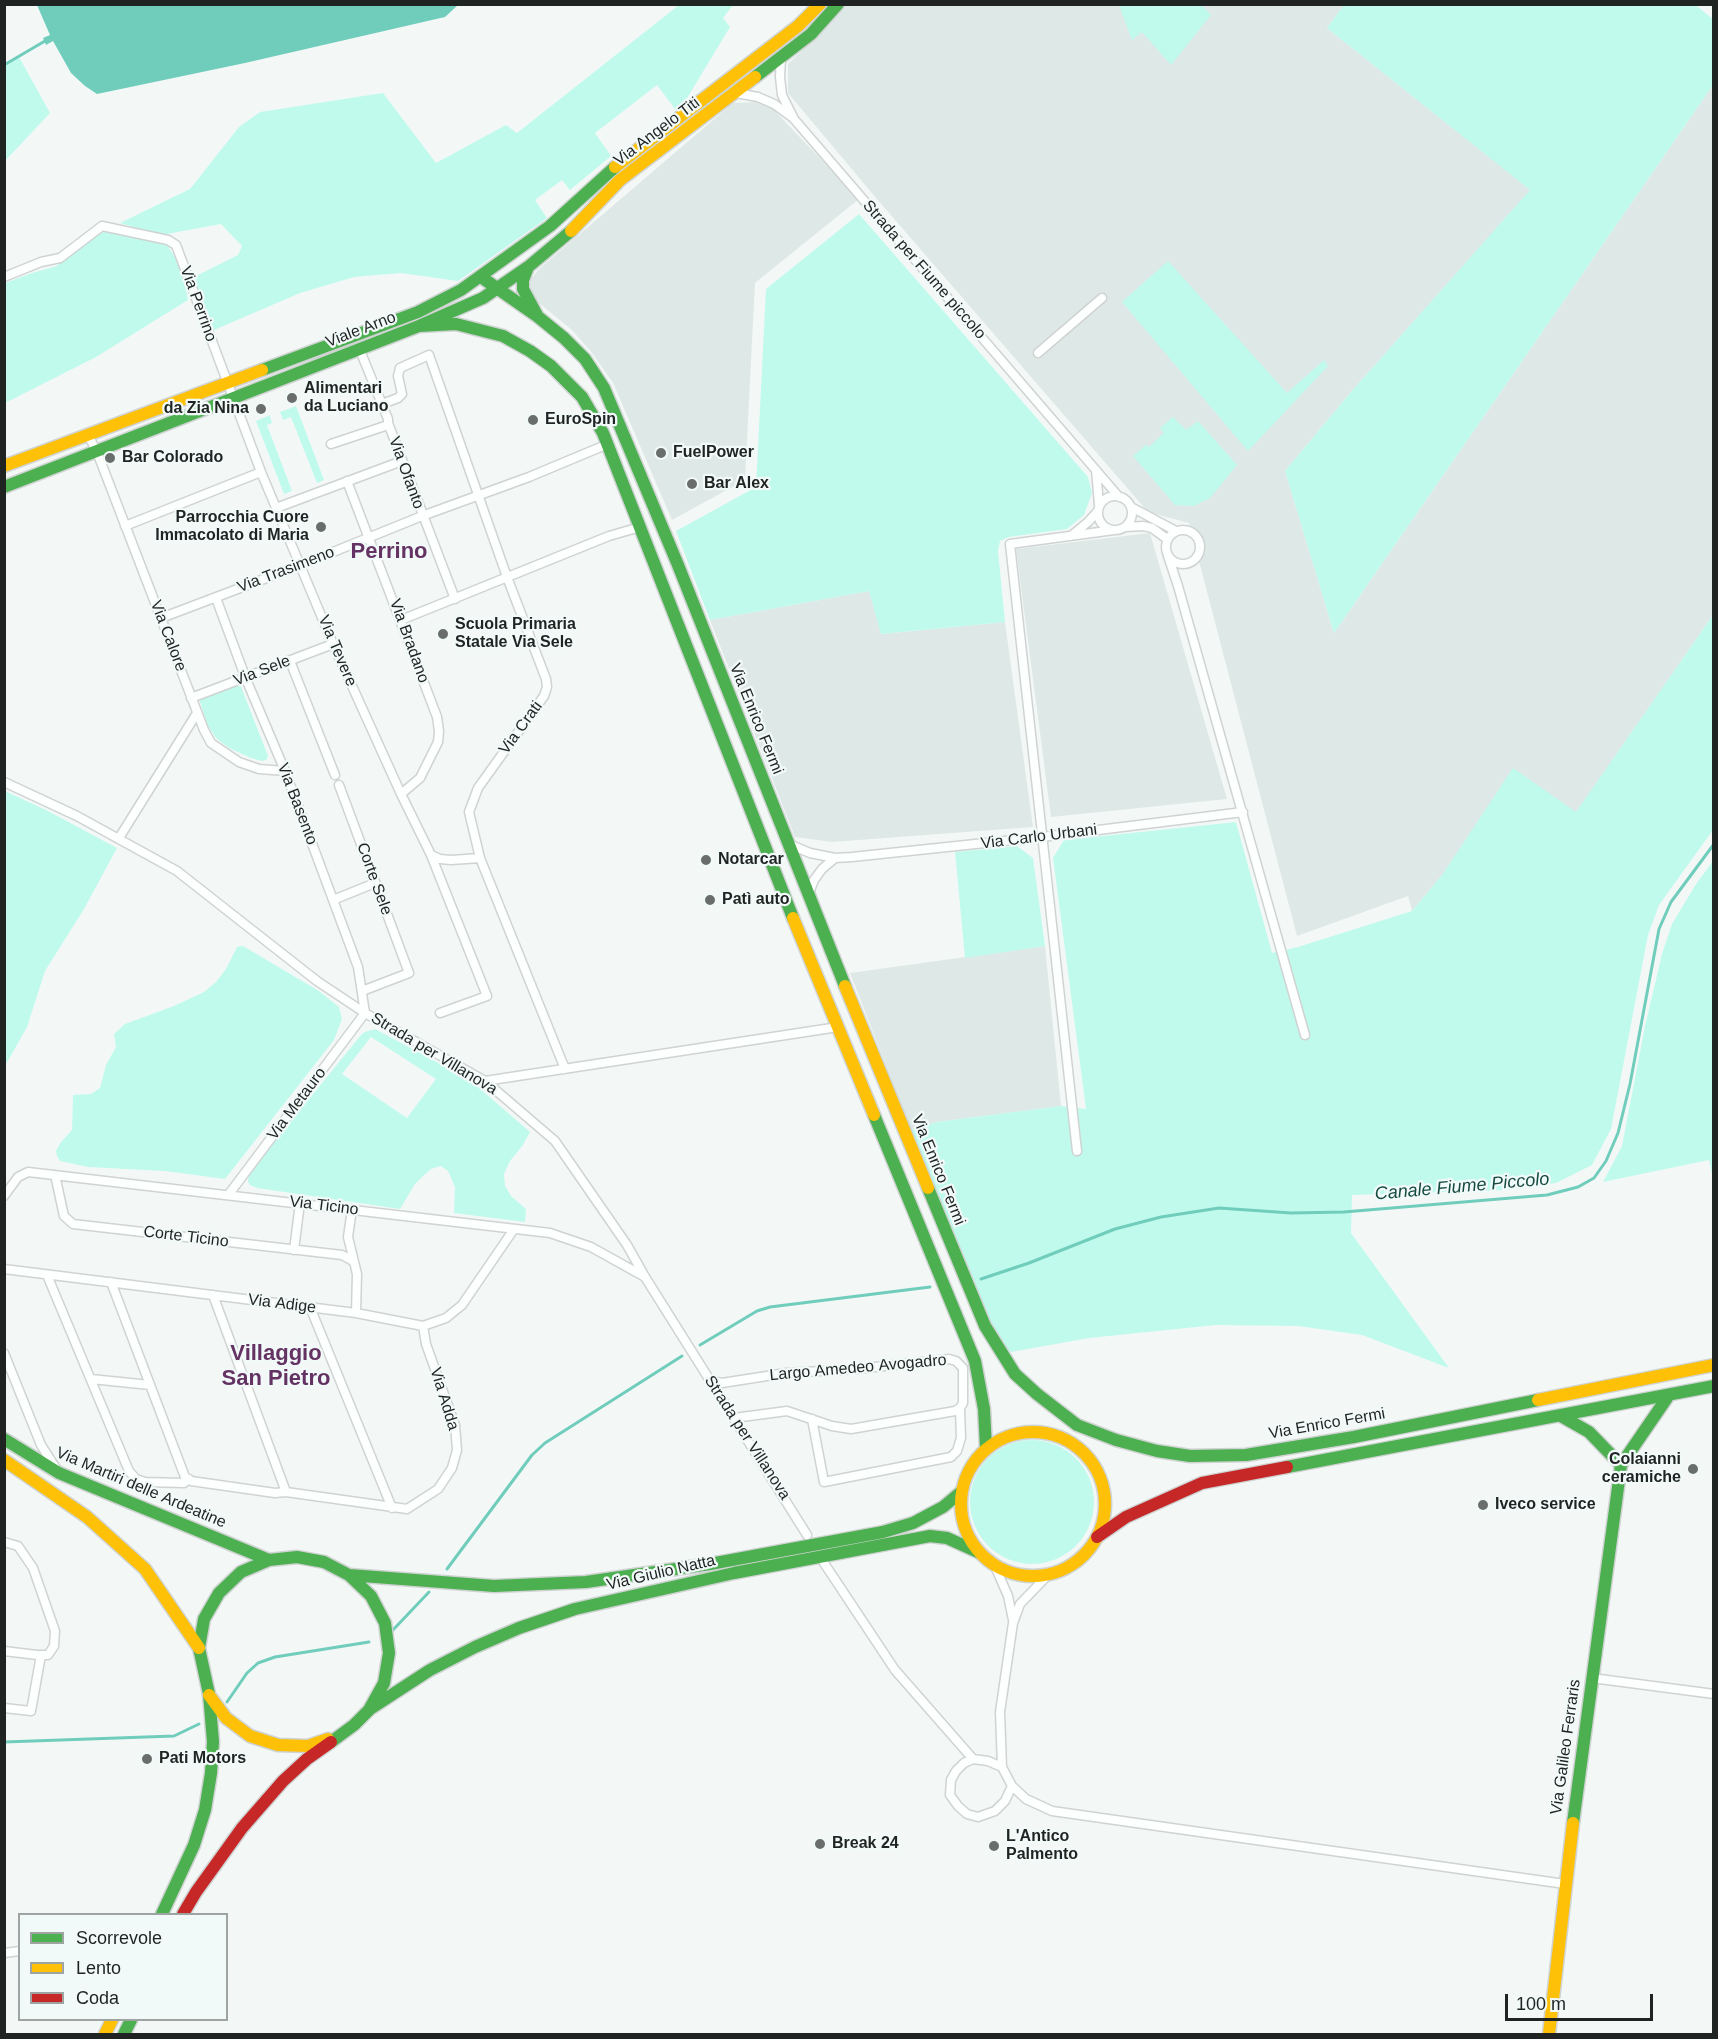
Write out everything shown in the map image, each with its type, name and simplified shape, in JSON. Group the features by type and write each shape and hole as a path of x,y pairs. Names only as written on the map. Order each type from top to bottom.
{"main road":[{"name":"Via Angelo Titi","path":"481,278 550,226 606,174 798,26 820,4"},
{"name":"Via Angelo Titi","path":"498,288 528,267 570,232 620,180 811,34 838,4"},
{"name":"Via Enrico Fermi","path":"528,267 523,289 537,316"},
{"name":"Via Enrico Fermi","path":"481,278 537,316 585,358 604,388 985,1326 1015,1374 1037,1394 1077,1425 1116,1440 1157,1451 1190,1455 1246,1455 1354,1437 1713,1365"},
{"name":"Viale Arno","path":"4,466 418,312 481,278"},
{"name":"Viale Arno","path":"4,487 419,326 463,308 498,288"},
{"path":"419,326 456,324 484,330 503,336 530,351 551,366 582,397 608,444 838,1027 975,1361 984,1409 986,1448"},
{"path":"1097,1537 1126,1517 1202,1483 1713,1386"},
{"path":"1561,1416 1589,1432 1621,1465 1669,1395"},
{"path":"1048,1434 1077,1425 1086,1455 1098,1474 1104,1495 1104,1517 1097,1537 1084,1556 1065,1569 1049,1574 1020,1575 994,1564 978,1551 967,1533 961,1513 961,1492 970,1468 986,1448 1005,1437 1027,1432 1048,1434 1069,1442 1086,1455"},
{"name":"Via Martiri delle Ardeatine","path":"4,1440 59,1473 269,1560"},
{"path":"4,1460 87,1517 145,1569 199,1648"},
{"name":"Via Galileo Ferraris","path":"1549,2034 1565,1884 1621,1465"},
{"name":"Via Giulio Natta","path":"349,1575 494,1586 586,1582 710,1564 883,1532 913,1523 933,1513 961,1492"},
{"name":"Via Giulio Natta","path":"369,1710 430,1670 475,1647 519,1628 575,1609 734,1573 930,1536 947,1538 978,1551"},
{"path":"162,1913 194,1845 205,1810 213,1742 209,1694 199,1648 204,1619 219,1593 241,1572 269,1560 297,1557 324,1562 349,1575 371,1596 385,1623 389,1653 384,1683 369,1710 354,1725 283,1781 248,1821 219,1859 184,1913"},
{"path":"209,1694 226,1718 250,1736 278,1745 308,1746 336,1737"}],"street":[{"name":"Strada per Fiume piccolo","path":"780,58 782,95 794,118 1119,496"},
{"path":"735,93 758,97 774,104 794,118"},
{"name":"Via Perrino","path":"4,277 60,258 102,226 122,228 168,240 176,245 227,383"},
{"path":"1038,353 1102,298"},
{"name":"Via Ofanto","path":"359,348 388,419 454,598"},
{"name":"Via Crati","path":"382,404 402,394 398,375 400,368 429,355 507,577 546,679 547,687 544,696 478,788 469,812 480,858 565,1069"},
{"path":"227,383 233,397"},
{"name":"Via Tevere","path":"233,397 261,472 333,644 431,855 487,996 440,1013"},
{"path":"331,444 388,424"},
{"name":"Via Calore","path":"88,435 98,452 207,736 221,751 239,762 259,769 285,771"},
{"name":"Via Trasimeno","path":"161,618 302,566 422,516 608,444"},
{"path":"276,508 402,461"},
{"path":"1096,470 1100,522 1114,530"},
{"path":"125,526 261,472"},
{"name":"Via Bradano","path":"348,481 401,620 439,731 438,742 420,777 401,794"},
{"path":"1071,536 1088,522 1108,498 1119,496 1131,507 1176,531 1192,533 1199,541 1197,557 1181,570 1178,586"},
{"path":"1125,527 1131,518 1131,507"},
{"path":"1077,1151 1010,544 1143,526 1152,528 1167,539"},
{"path":"401,620 609,536 640,527"},
{"path":"1176,531 1167,539 1166,550 1243,812 1305,1035"},
{"path":"1168,556 1176,563 1188,564"},
{"name":"Via Basento","path":"216,598 285,771 358,966 365,1014"},
{"name":"Via Sele","path":"191,698 333,644"},
{"path":"290,661 335,776"},
{"path":"119,838 197,713"},
{"name":"Strada per Villanova","path":"4,782 119,838 184,876 317,981 365,1014 485,1081 555,1142 627,1245 807,1534"},
{"name":"Corte Sele","path":"339,785 409,973 362,991"},
{"name":"Via Carlo Urbani","path":"789,844 810,853 836,858 1042,837 1243,812"},
{"path":"431,855 451,860 480,858"},
{"path":"809,892 822,869 836,858"},
{"path":"333,900 375,883"},
{"name":"Via Metauro","path":"229,1194 365,1014"},
{"path":"485,1081 838,1027"},
{"name":"Via Ticino","path":"4,1196 18,1177 28,1172 550,1233 591,1247 645,1277"},
{"name":"Corte Ticino","path":"55,1175 64,1216 73,1224 342,1256 353,1261"},
{"path":"294,1250 300,1203"},
{"path":"352,1209 348,1237 357,1274 356,1313"},
{"path":"423,1326 446,1318 462,1305 514,1229"},
{"name":"Via Adige","path":"4,1269 356,1313 423,1326"},
{"name":"Via Adda","path":"47,1275 129,1471 136,1479 157,1484 184,1483 189,1479 275,1493 286,1492 407,1509 438,1489 452,1468 457,1450 455,1425 426,1344 423,1326"},
{"path":"111,1282 185,1477 189,1479"},
{"path":"213,1295 286,1492"},
{"path":"310,1308 392,1508"},
{"path":"4,1353 41,1445 59,1473"},
{"name":"Largo Amedeo Avogadro","path":"710,1380 722,1383 786,1373 857,1369 949,1359 956,1361 963,1368 963,1403 960,1408 961,1438 957,1451 951,1457 824,1482 812,1419"},
{"path":"91,1379 150,1385"},
{"path":"734,1418 788,1411 832,1426 851,1429 955,1411 960,1408"},
{"path":"4,1542 18,1546 33,1568 55,1631 54,1646 48,1654 4,1651"},
{"path":"824,1563 895,1670 973,1759"},
{"path":"994,1564 1008,1596 1013,1623"},
{"path":"1049,1574 1020,1604 1013,1623 1000,1712 1002,1767 1012,1786 1026,1799 1052,1811 1565,1884"},
{"path":"4,1708 31,1711 41,1655"},
{"path":"1592,1678 1713,1694"},
{"path":"1002,1767 988,1761 973,1759 964,1763 951,1780 950,1795 967,1814 978,1817 995,1811 1005,1801 1012,1786"}],"shaded area":[{"path":"37,4 458,5 445,17 97,94 71,73 53,41 46,45 43,38 50,35"},
{"path":"1694,4 1713,19 1713,85 1334,633 1285,471 1351,392 1530,190 1327,28 1344,5"},
{"path":"679,5 733,5 723,18 730,27 678,113 657,85 595,133 611,156 570,190 562,180 535,200 547,218 458,281 401,273 354,277 300,293 214,330 192,278 238,255 242,246 221,224 161,235 120,223 190,189 239,127 260,112 383,93 436,163 506,125 517,133"},
{"path":"846,5 1344,5 1327,28 1531,190 1351,392 1285,471 1334,633 1713,85 1713,615 1576,813 1442,875 1412,911 1408,896 1297,936 1189,523 1148,512 788,93 788,64"},
{"path":"1119,5 1202,5 1211,15 1171,65 1142,32 1132,40"},
{"path":"19,57 50,113 5,161 5,66"},
{"path":"755,102 772,108 859,199 755,283 745,480 672,520 613,383 572,330 534,299 530,291 531,279 540,268 733,103"},
{"path":"859,214 1088,477 1092,493 1084,515 1067,529 1009,537 1000,541 998,551 1005,622 881,634 869,591 710,620 676,531 756,487 766,289"},
{"path":"105,232 167,245 177,260 188,300 96,357 5,403 5,283 57,266 71,252 99,233"},
{"path":"1168,261 1287,393 1324,360 1328,366 1248,451 1122,302"},
{"path":"296,406 324,480 317,483 291,417 283,420 280,412"},
{"path":"270,415 272,423 267,425 292,491 284,494 256,421"},
{"path":"1173,417 1186,430 1198,421 1237,465 1210,498 1194,506 1175,505 1133,456 1146,445 1149,447 1164,433 1160,428"},
{"path":"1150,533 1227,799 1051,817 1016,549"},
{"path":"869,591 882,634 1005,622 1033,827 832,842 795,837 710,620"},
{"path":"1713,615 1713,830 1659,905 1648,935 1611,1129 1592,1165 1556,1183 1506,1190 1352,1195 1351,1233 1449,1368 1362,1335 1298,1326 1216,1325 1089,1338 1011,1352 999,1340 982,1303 911,1130 937,1122 1061,1106 1086,1109 1053,858 1064,840 1236,822 1272,953 1412,911 1442,875 1513,768 1576,812"},
{"path":"240,684 268,756 266,760 251,758 229,748 216,738 208,726 199,699"},
{"path":"5,791 117,848 84,909 45,971 27,1027 5,1066"},
{"path":"1017,846 1033,858 1045,946 965,958 955,852"},
{"path":"1713,861 1713,1178 1709,1160 1603,1182 1622,1146 1645,1026 1662,954 1672,924"},
{"path":"243,946 319,991 339,1007 342,1019 334,1040 225,1179 165,1171 88,1167 60,1161 56,1151 72,1130 73,1095 91,1094 100,1088 106,1065 116,1047 114,1034 125,1024 204,992 226,969 237,947"},
{"path":"1045,946 1061,1106 937,1122 911,1130 850,973"},
{"path":"375,1029 470,1080 530,1132 504,1174 505,1186 511,1196 526,1209 525,1222 454,1213 455,1187 448,1171 441,1166 431,1169 415,1184 400,1209 257,1188 250,1185 249,1173 365,1032","holes":["371,1037 436,1079 407,1118 342,1074"]},
{"path":"1032,1440 1056,1445 1076,1458 1089,1478 1094,1502 1089,1526 1076,1546 1056,1559 1032,1564 1008,1559 988,1546 975,1526 970,1502 975,1478 988,1458 1008,1445"}],"waterway":[{"path":"4,65 45,41"},
{"name":"Canale Fiume Piccolo","path":"981,1279 1115,1229 1161,1217 1219,1208 1291,1213 1344,1212 1547,1195 1578,1187 1594,1178 1606,1161 1618,1133 1630,1084 1659,929 1671,902 1714,844"},
{"name":"Canale Fiume Piccolo","path":"700,1345 757,1311 770,1307 930,1287"},
{"name":"Canale Fiume Piccolo","path":"447,1569 532,1455 545,1443 682,1356"},
{"name":"Canale Fiume Piccolo","path":"392,1631 429,1592"},
{"name":"Canale Fiume Piccolo","path":"227,1702 247,1673 258,1663 275,1657 369,1642"},
{"name":"Canale Fiume Piccolo","path":"4,1742 174,1736 199,1724"}],"traffic: fast":[{"path":"755,77 811,34 838,4"},
{"path":"262,370 418,312 461,290 550,226 615,167"},
{"path":"4,487 419,326 483,298 528,267 571,231"},
{"path":"528,267 523,280 523,289 537,315"},
{"path":"481,277 564,338 585,359 604,388 678,565 845,986"},
{"path":"419,326 456,324 503,336 551,366 582,397 603,433 793,918"},
{"path":"874,1115 975,1361 984,1409 986,1448"},
{"path":"928,1188 985,1326 1015,1374 1077,1425 1116,1440 1157,1451 1190,1456 1246,1455 1354,1437 1538,1400"},
{"path":"1287,1467 1714,1386"},
{"path":"1573,1823 1621,1465 1669,1395"},
{"path":"1561,1416 1589,1432 1621,1465"},
{"path":"4,1439 59,1473 269,1560"},
{"path":"349,1575 494,1586 586,1582 710,1564 883,1532 913,1523 943,1507 961,1492"},
{"path":"370,1709 430,1670 475,1647 519,1628 575,1609 734,1573 930,1536 947,1538 978,1552"},
{"path":"162,1913 194,1845 205,1810 211,1773 213,1742 209,1694 199,1648 204,1619 219,1593 241,1572 269,1560 297,1557 324,1562 349,1575 371,1596 385,1623 389,1653 384,1683 369,1710 354,1725 331,1742"},
{"path":"124,2034 130,2021"}],"traffic: slow":[{"path":"615,167 798,26 820,4"},
{"path":"571,231 620,180 755,77"},
{"path":"4,466 262,370"},
{"path":"793,918 874,1115"},
{"path":"845,986 928,1188"},
{"path":"1538,1400 1714,1365"},
{"path":"1033,1432 1060,1438 1073,1444 1084,1453 1093,1464 1099,1477 1105,1504 1099,1531 1093,1544 1084,1555 1073,1564 1060,1570 1033,1576 1006,1570 993,1564 982,1555 973,1544 967,1531 961,1504 967,1477 973,1464 982,1453 993,1444 1006,1438 1033,1432"},
{"path":"4,1460 87,1517 145,1569 199,1648"},
{"path":"209,1695 226,1718 250,1736 278,1745 308,1746 328,1739"},
{"path":"1549,2034 1573,1823"},
{"path":"105,2034 112,2021"}],"traffic: jam":[{"path":"1097,1537 1126,1517 1202,1483 1287,1467"},
{"path":"184,1913 242,1828 283,1781 307,1759 331,1742"}],"place":[{"name":"Alimentari da Luciano","path":"292,398"},
{"name":"da Zia Nina","path":"261,409"},
{"name":"EuroSpin","path":"533,420"},
{"name":"FuelPower","path":"661,453"},
{"name":"Bar Colorado","path":"110,458"},
{"name":"Bar Alex","path":"692,484"},
{"name":"Parrocchia Cuore Immacolato di Maria","path":"321,527"},
{"name":"Scuola Primaria Statale Via Sele","path":"443,634"},
{"name":"Notarcar","path":"706,860"},
{"name":"Patì auto","path":"710,900"},
{"name":"Colaianni ceramiche","path":"1693,1469"},
{"name":"Iveco service","path":"1483,1505"},
{"name":"Pati Motors","path":"147,1759"},
{"name":"Break 24","path":"820,1844"},
{"name":"L'Antico Palmento","path":"994,1846"}],"district":[{"name":"Perrino","path":"389,552"},
{"name":"Villaggio San Pietro","path":"276,1366"}]}
